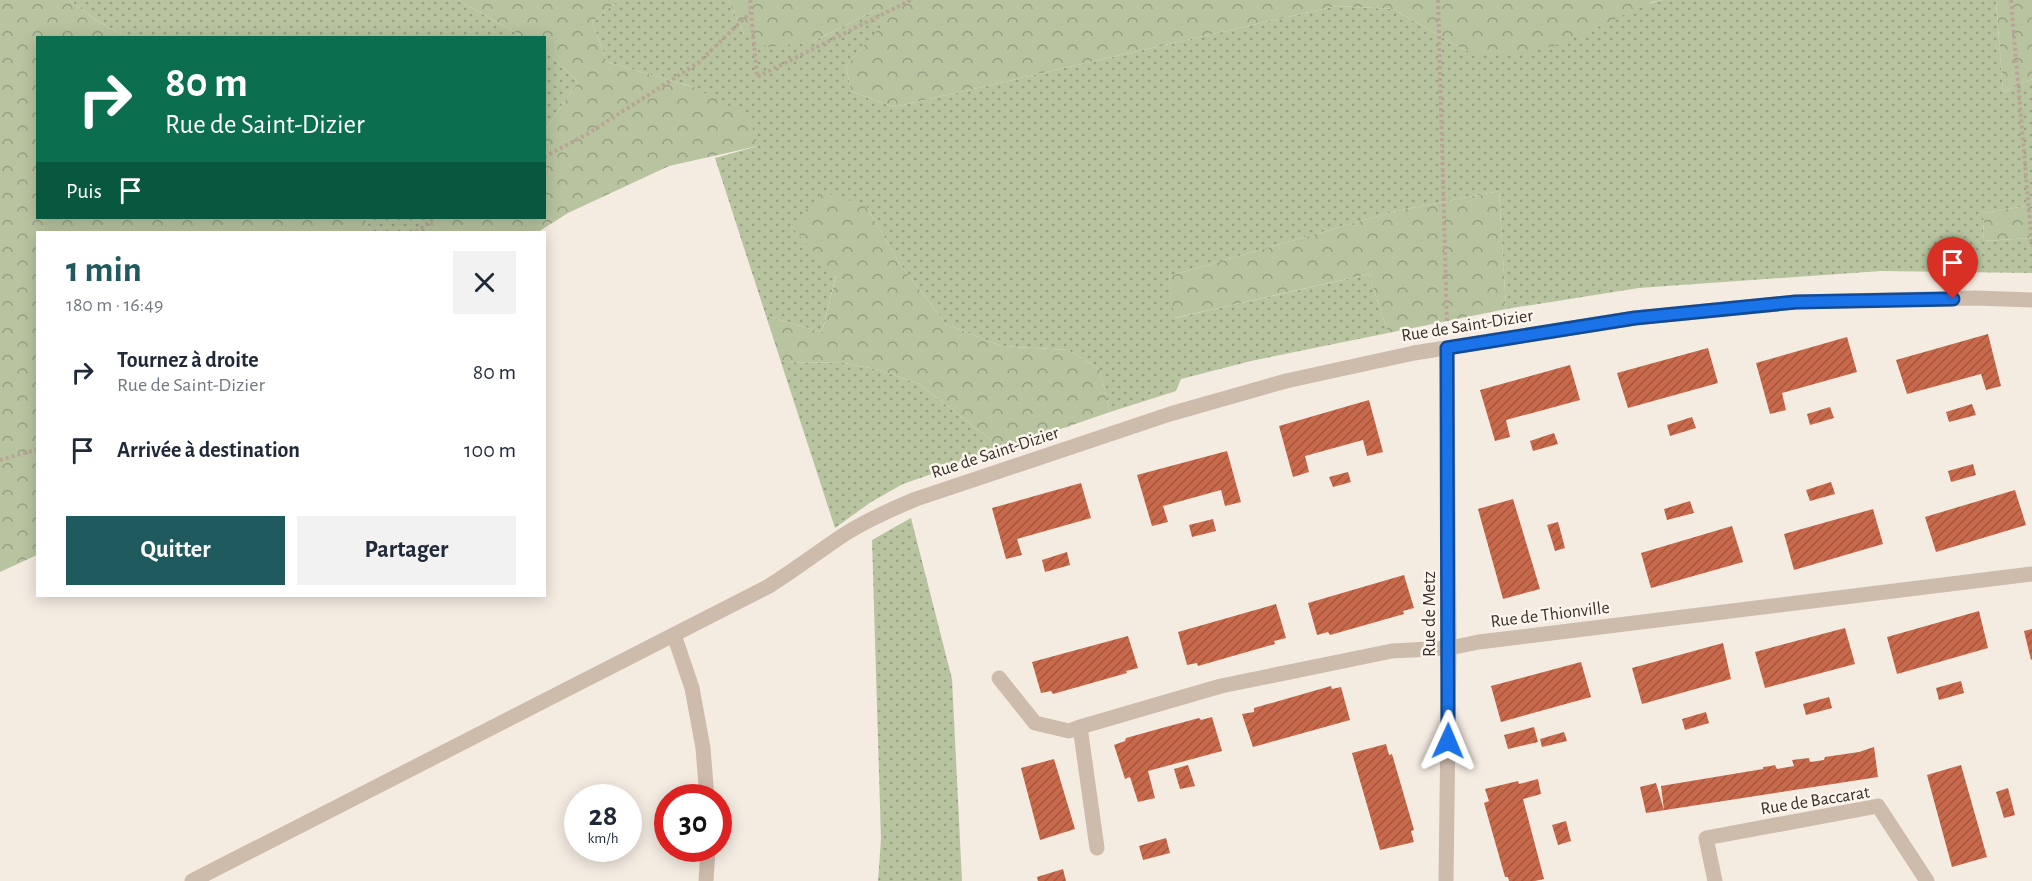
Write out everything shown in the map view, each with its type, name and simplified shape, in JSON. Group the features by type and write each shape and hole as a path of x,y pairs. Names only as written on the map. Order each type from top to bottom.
{"street":[{"name":"Rue de Saint-Dizier","path":"192,881 769,586 799,568 846,534 892,509 1170,414 1286,381 1414,353 1635,318 1796,302 1975,298 2032,300"},
{"name":"Rue de Metz","path":"1446,881 1449,648 1447,348"},
{"name":"Rue de Thionville","path":"999,678 1035,723 1069,731 1221,686 1392,651 1449,648 1479,642 2032,574"},
{"path":"674,635 692,688 703,748 706,784"},
{"path":"1080,727 1096,848"},
{"name":"Rue de Baccarat","path":"1715,881 1706,838 1878,806 1927,881"},
{"path":"706,881 707,862"}],"path":[{"path":"750,0 757,77 911,0"},
{"path":"1438,0 1447,348"},
{"path":"2011,0 2032,246"},
{"path":"546,156 589,133 698,63 751,12"},
{"path":"417,231 434,219"},
{"path":"0,460 36,450"}],"green space":[{"path":"0,0 69,0 93,18 124,36 36,36 36,219 365,219 371,231 36,231 36,555 0,572"},
{"path":"69,0 458,0 521,36 124,36 93,18"},
{"path":"458,0 619,0 592,22 607,62 693,87 749,116 758,146 669,166 568,213 540,231 426,231 434,219 546,219 546,129 578,82 546,51 546,36 521,36"},
{"path":"619,0 728,0 744,34 812,42 878,9 883,25 846,66 851,91 894,107 1336,6 1393,9 1466,51 1662,0 1996,0 2003,92 2032,79 2032,205 1984,213 1983,241 2032,238 2032,273 1881,271 1639,288 1506,309 1499,191 1396,211 1169,276 1175,318 1369,274 1388,333 1251,361 1181,379 1176,391 1110,412 1100,370 1068,350 1001,346 946,324 900,264 866,206 791,226 836,275 822,332 766,316 715,158 758,146 693,87 607,62 592,22"},
{"path":"728,0 1662,0 1652,2 1561,44 1508,56 1466,51 1393,9 1336,6 894,107 851,91 846,66 882,25 878,9 812,42 768,47 744,34"},
{"path":"1996,0 2032,0 2032,79 2003,92"},
{"path":"546,51 578,82 546,129"},
{"path":"1499,191 1506,309 1388,333 1369,274 1174,318 1169,276 1396,211"},
{"path":"823,192 866,206 900,264 946,324 1001,346 1068,350 1100,370 1110,412 1003,449 919,384 880,370 844,363 781,362 766,316 822,332 836,276 791,226"},
{"path":"2032,205 2032,238 1983,241 1984,213"},
{"path":"365,219 434,219 426,231 371,231"},
{"path":"781,362 844,363 880,370 919,384 1003,449 903,484 871,502 835,528"},
{"path":"911,518 952,679 962,881 878,881 881,839 872,540"}],"building":[{"path":"1988,334 2001,386 1986,390 1981,374 1907,394 1896,360"},
{"path":"1847,337 1857,372 1782,393 1786,410 1770,414 1756,363"},
{"path":"1708,348 1718,383 1628,408 1617,373"},
{"path":"1570,365 1580,400 1506,420 1510,437 1495,441 1480,390"},
{"path":"1369,400 1383,452 1367,456 1363,440 1305,456 1309,472 1293,477 1279,426"},
{"path":"1972,404 1976,415 1949,422 1946,412"},
{"path":"1830,407 1834,418 1810,425 1807,414"},
{"path":"1692,417 1696,428 1670,436 1667,425"},
{"path":"1554,433 1558,444 1533,451 1530,441"},
{"path":"1227,451 1241,502 1225,506 1221,490 1163,506 1168,522 1152,526 1137,475"},
{"path":"1973,464 1976,475 1951,482 1948,471"},
{"path":"1348,472 1351,482 1333,487 1329,477"},
{"path":"1831,482 1835,494 1810,501 1806,490"},
{"path":"1081,483 1091,518 1017,539 1022,555 1006,559 992,508"},
{"path":"2015,490 2026,525 1936,552 1925,517"},
{"path":"1513,499 1540,589 1503,599 1478,509"},
{"path":"1690,501 1694,513 1667,520 1664,509"},
{"path":"1873,509 1883,544 1794,570 1784,534"},
{"path":"1213,519 1216,531 1192,537 1189,525"},
{"path":"1558,522 1565,548 1555,551 1547,525"},
{"path":"1732,526 1743,562 1651,588 1641,553"},
{"path":"1067,552 1070,565 1045,572 1042,560"},
{"path":"1404,575 1414,608 1403,611 1404,614 1330,635 1328,632 1317,635 1308,603"},
{"path":"1276,604 1286,638 1274,641 1275,644 1198,666 1197,663 1187,665 1178,632"},
{"path":"1979,611 1988,648 1897,674 1887,637"},
{"path":"1845,628 1855,664 1765,688 1755,652"},
{"path":"2032,629 2032,659 2031,660 2024,631"},
{"path":"1128,636 1138,668 1053,694 1051,691 1041,693 1032,662"},
{"path":"1723,643 1731,679 1642,704 1632,668"},
{"path":"1581,662 1591,697 1501,722 1491,686"},
{"path":"1961,681 1964,693 1939,700 1936,688"},
{"path":"1331,686 1332,689 1341,687 1350,720 1253,747 1242,714 1254,712 1254,708"},
{"path":"1829,697 1832,708 1806,715 1803,704"},
{"path":"1706,712 1709,723 1685,730 1682,719"},
{"path":"1212,717 1222,751 1148,771 1155,798 1138,802 1130,777 1125,779 1114,745 1125,741 1126,738 1199,718 1201,720"},
{"path":"1534,727 1538,742 1508,749 1504,735"},
{"path":"1564,732 1567,741 1542,747 1540,739"},
{"path":"1386,744 1389,755 1392,754 1414,830 1411,831 1414,842 1380,850 1352,753"},
{"path":"1874,747 1878,777 1646,813 1640,787 1656,783 1664,810 1661,786 1775,765 1777,769 1794,766 1792,760 1809,758 1810,762 1824,760 1825,757 1859,752"},
{"path":"1054,759 1075,829 1040,840 1021,768"},
{"path":"1188,765 1195,786 1180,789 1174,769"},
{"path":"1961,765 1987,857 1952,867 1927,775"},
{"path":"1538,779 1541,794 1523,799 1544,879 1509,881 1508,877 1505,877 1484,803 1489,801 1485,789"},
{"path":"2008,788 2015,815 2004,818 1996,792"},
{"path":"1566,821 1571,841 1558,845 1552,825"},
{"path":"1166,838 1170,853 1143,860 1139,846"},
{"path":"1063,869 1066,881 1038,881 1037,877"}],"route":[{"path":"1448,741 1447,348 1635,318 1796,302 1953,299"}]}
